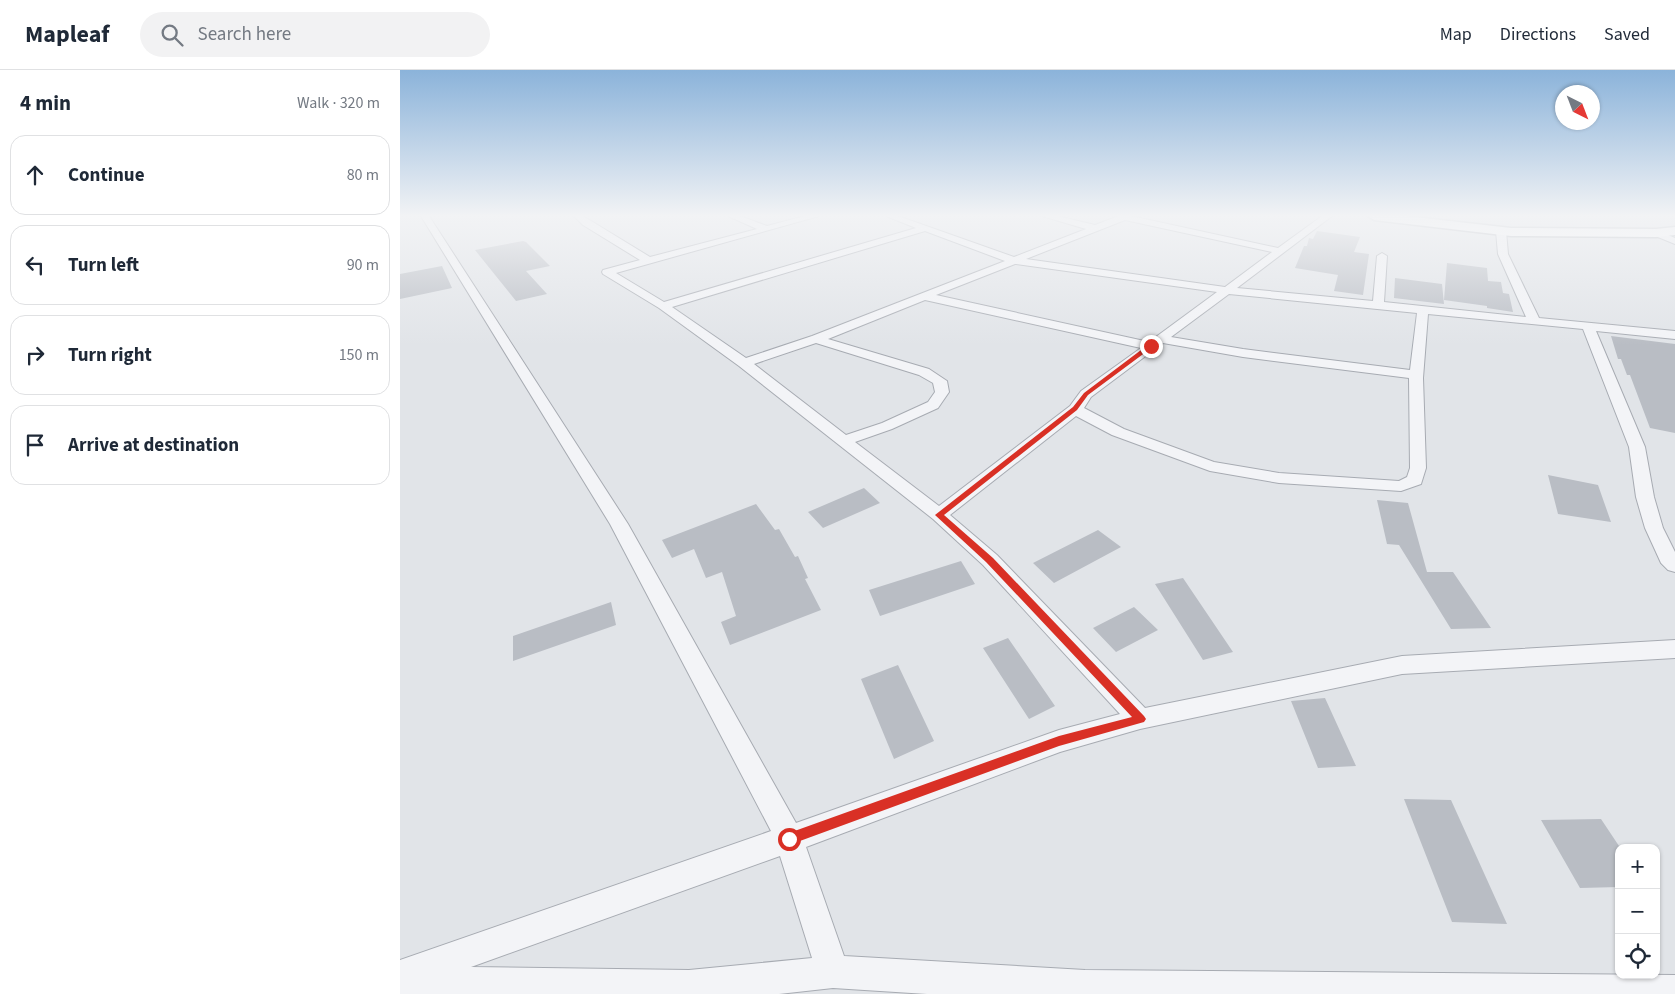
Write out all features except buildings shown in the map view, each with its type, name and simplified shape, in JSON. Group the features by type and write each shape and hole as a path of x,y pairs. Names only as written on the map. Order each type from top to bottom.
{"street":[{"path":"452,259 620,524 789,839 833,972"},
{"path":"656,259 607,272 663,306 744,363 939,515 990,560 1140,719"},
{"path":"663,306 821,259"},
{"path":"1011,259 1225,290 1675,335"},
{"path":"744,363 816,339 1020,259"},
{"path":"939,515 1075,409 1086,394 1268,259"},
{"path":"1378,305 1382,259"},
{"path":"1505,259 1534,320"},
{"path":"922,296 1155,342 1416,375"},
{"path":"1075,409 1118,432 1210,466 1278,478 1401,486 1414,480 1418,468 1416,375 1424,309"},
{"path":"1588,326 1637,447 1645,497 1654,528 1668,558 1675,565"},
{"path":"816,339 924,372 940,381 942,392 933,405 887,426 843,441"},
{"path":"400,976 789,839 1059,741 1140,719 1402,664 1675,650"},
{"path":"400,982 689,991 833,972 1086,990 1675,992"}],"route":[{"path":"789,839 1059,741 1140,719 990,560 939,515 1075,409 1086,394 1151,346"}]}
